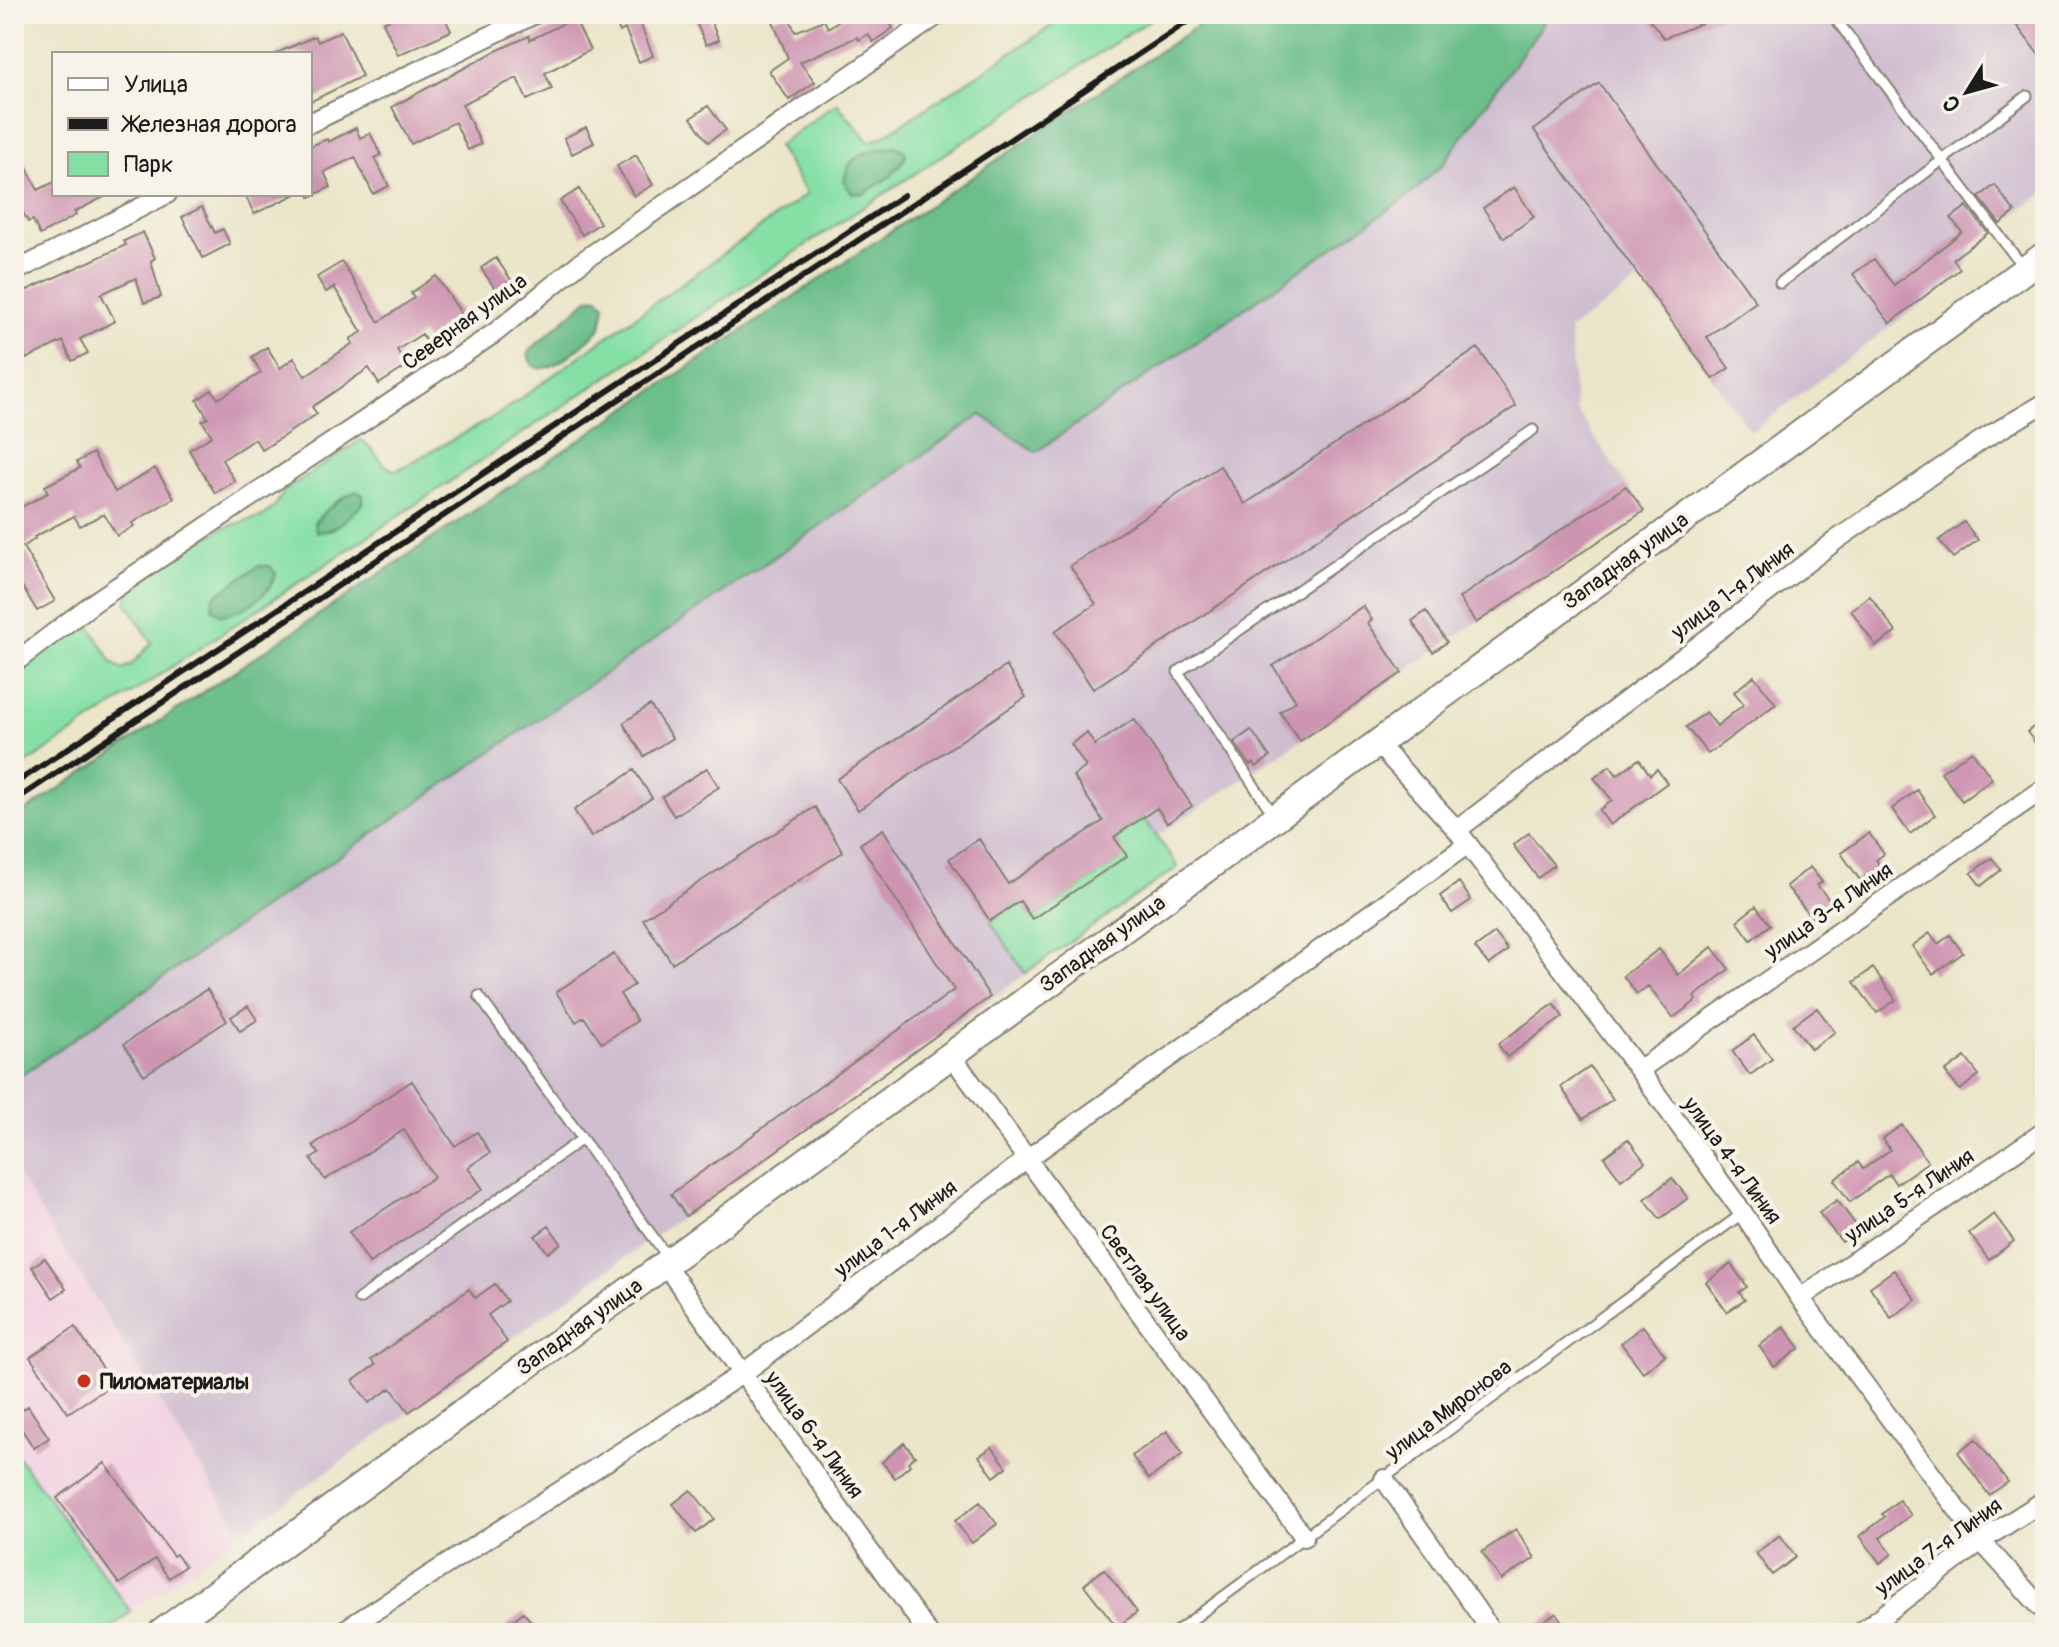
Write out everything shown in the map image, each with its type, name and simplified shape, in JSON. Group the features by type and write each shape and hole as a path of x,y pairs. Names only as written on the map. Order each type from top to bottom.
{"street":[{"path":"312,122 535,14"},
{"name":"Северная улица","path":"14,663 96,601 496,332 580,263 939,14"},
{"path":"14,272 163,196"},
{"name":"Западная улица","path":"161,1633 2035,262"},
{"name":"улица 1-я Линия","path":"340,1633 742,1374 1463,837 1839,538 1982,440 2045,403"},
{"name":"улица 4-я Линия","path":"1376,742 1463,837 1639,1070 1743,1213 1800,1298 1981,1541 2045,1612"},
{"name":"улица 3-я Линия","path":"1639,1070 2045,788"},
{"name":"Светлая улица","path":"951,1055 1304,1537"},
{"name":"улица 5-я Линия","path":"1800,1298 2045,1131"},
{"name":"улица 6-я Линия","path":"667,1261 742,1374 926,1632"},
{"path":"1384,1479 1493,1633"},
{"name":"улица 7-я Линия","path":"1860,1633 1981,1541 2045,1500"}],"lane":[{"path":"1832,14 1943,160 2035,262"},
{"path":"1780,283 2027,96"},
{"path":"1275,817 1178,672 1533,430"},
{"path":"479,996 667,1261"},
{"path":"359,1299 582,1139"},
{"name":"улица Миронова","path":"1174,1633 1743,1213"}],"shaded area":[{"path":"1550,14 2045,14 2045,192 1972,245 1965,270 1751,432 1641,279 1569,330 1576,410 1644,511 1157,836 1178,867 685,1214 242,1533 14,1169 14,1080 981,415 1036,452 1411,194 1443,164"},
{"path":"14,1169 242,1533 131,1612 14,1451"}],"green space":[{"path":"1070,14 1159,14 757,277 14,772 14,675 85,618 112,662 122,669 131,665 152,643 126,602 131,590 178,555 223,528 263,516 274,507 285,490 361,440 385,465 396,471 496,416 807,194 777,146 837,103 869,142 882,137"},
{"path":"1215,14 1550,14 1443,164 1411,194 1036,452 981,415 14,1080 14,819"},
{"path":"896,146 905,151 906,157 891,176 863,194 852,193 844,182 855,158 869,151"},
{"path":"599,297 605,305 601,328 550,367 540,368 532,364 528,352 589,298"},
{"path":"356,491 363,495 363,504 330,530 317,532 314,523 318,518"},
{"path":"259,566 270,566 276,574 261,596 229,614 221,615 212,608 214,596"},
{"path":"1143,817 1178,867 1025,973 990,921 1020,901 1032,919 1126,856 1114,837"},
{"path":"14,1451 131,1612 103,1633 14,1633"}],"building":[{"path":"402,14 443,14 451,31 398,55 383,22"},
{"path":"612,14 661,14 640,23 653,56 639,62 625,29 620,32"},
{"path":"788,14 795,32 824,20 828,28 848,14 884,14 893,28 873,42 868,34 859,40 857,37 800,62 815,82 789,100 769,71 788,58 772,19"},
{"path":"1645,14 1723,14 1723,15 1664,38"},
{"path":"2008,14 2045,14 2045,63"},
{"path":"708,15 719,40 706,45 695,20"},
{"path":"574,18 590,50 545,73 552,89 527,100 517,78 462,104 481,144 468,150 455,122 411,144 392,107 496,51 529,36 530,40"},
{"path":"341,31 362,76 312,101 312,52 279,52 315,36 318,42"},
{"path":"1599,83 1756,302 1707,337 1729,368 1713,379 1534,130"},
{"path":"708,106 726,130 708,142 691,118"},
{"path":"586,127 594,143 572,154 564,138"},
{"path":"356,128 360,138 370,133 381,155 375,158 389,186 373,194 355,157 324,172 331,187 310,197 312,146 327,139 328,142"},
{"path":"14,142 38,190 52,183 52,196 106,196 74,212 76,215 40,235 33,220 28,222 23,212 14,216"},
{"path":"636,155 653,185 634,196 617,166"},
{"path":"1995,185 2015,212 2000,224 1979,197"},
{"path":"1514,187 1534,217 1504,238 1483,208"},
{"path":"579,189 600,223 582,235 560,201"},
{"path":"246,196 292,196 254,214"},
{"path":"1967,206 1988,233 1953,259 1960,269 1890,323 1853,274 1874,259 1894,285 1962,232 1951,218"},
{"path":"202,207 215,233 223,229 230,244 203,258 182,217"},
{"path":"143,232 155,258 151,261 161,297 144,303 136,278 101,294 115,321 80,339 88,353 72,361 63,341 26,359 14,335 14,296 126,245 124,241"},
{"path":"496,258 511,280 496,290 481,268"},
{"path":"342,262 379,322 414,298 411,293 436,276 461,313 426,341 422,334 397,350 407,366 379,384 369,368 312,407 317,414 262,450 255,439 222,460 235,481 215,493 189,450 212,436 202,421 208,418 197,400 212,390 218,399 261,373 252,357 267,347 280,368 294,358 305,376 353,343 350,339 362,332 334,287 326,292 317,277"},
{"path":"1478,348 1516,406 1093,689 1055,631 1096,604 1070,566 1220,466 1245,504"},
{"path":"93,453 115,492 155,468 174,498 132,523 134,526 117,536 104,514 80,526 74,516 34,537 23,547 55,601 37,611 14,573 14,511 48,493 45,486 80,468 77,462"},
{"path":"1626,486 1644,511 1476,623 1459,598"},
{"path":"1964,522 1978,540 1953,558 1939,540"},
{"path":"1870,596 1896,632 1876,646 1851,610"},
{"path":"1363,606 1372,620 1368,623 1402,673 1300,741 1280,712 1296,701 1273,666"},
{"path":"1426,611 1447,642 1433,652 1412,621"},
{"path":"1006,666 1026,697 858,810 837,779"},
{"path":"1754,676 1776,704 1708,754 1686,727 1706,712 1717,726 1744,704 1734,692"},
{"path":"650,705 672,738 644,756 623,723"},
{"path":"2045,718 2045,755 2027,732"},
{"path":"1134,719 1192,806 1167,823 1157,808 1114,837 1127,856 1032,919 1020,901 990,921 949,859 979,839 1008,884 1103,821 1073,776 1086,767 1071,744 1087,733 1095,745"},
{"path":"1251,730 1270,757 1256,767 1254,763 1250,765 1234,742"},
{"path":"1972,751 1992,779 1962,801 1941,772"},
{"path":"1639,759 1650,775 1657,769 1667,783 1610,825 1599,810 1612,800 1594,778 1610,766 1617,775"},
{"path":"707,768 719,787 674,816 662,797"},
{"path":"634,770 652,798 591,837 574,810"},
{"path":"1917,790 1935,815 1910,834 1892,809"},
{"path":"815,807 843,852 672,963 643,919"},
{"path":"883,829 990,997 686,1216 671,1194 954,990 860,844"},
{"path":"1529,833 1554,865 1538,878 1513,845"},
{"path":"1869,833 1884,854 1876,860 1880,866 1860,880 1841,853"},
{"path":"1992,858 2001,870 1981,886 1971,873"},
{"path":"1810,867 1822,882 1817,885 1831,902 1812,918 1786,886"},
{"path":"1459,882 1471,900 1452,913 1440,896"},
{"path":"1756,906 1770,925 1751,940 1737,921"},
{"path":"1495,933 1508,950 1489,965 1475,948"},
{"path":"1930,933 1938,944 1950,935 1963,953 1933,974 1912,946"},
{"path":"1712,947 1729,969 1673,1018 1648,986 1637,994 1623,976 1659,949 1678,975"},
{"path":"614,954 634,985 620,994 637,1021 602,1043 584,1017 576,1022 556,992"},
{"path":"1873,968 1896,1000 1877,1013 1854,982"},
{"path":"207,989 227,1021 144,1075 124,1044"},
{"path":"1554,1004 1563,1017 1507,1057 1498,1044"},
{"path":"248,1006 257,1020 240,1031 231,1017"},
{"path":"1817,1008 1835,1032 1811,1049 1793,1025"},
{"path":"1754,1035 1772,1059 1750,1075 1732,1051"},
{"path":"1965,1057 1979,1075 1960,1090 1945,1072"},
{"path":"1590,1067 1613,1099 1583,1119 1561,1087"},
{"path":"412,1081 455,1146 477,1132 490,1153 468,1167 483,1189 369,1263 349,1232 434,1177 404,1130 325,1180 311,1159 319,1154 313,1145"},
{"path":"1902,1125 1928,1162 1896,1184 1889,1174 1850,1202 1834,1180 1858,1162 1863,1169 1890,1150 1882,1139"},
{"path":"1628,1139 1645,1162 1621,1180 1604,1157"},
{"path":"1672,1178 1688,1198 1660,1219 1645,1199"},
{"path":"1837,1200 1859,1229 1842,1242 1819,1213"},
{"path":"1994,1214 2014,1241 1989,1260 1969,1233"},
{"path":"549,1226 561,1243 548,1253 535,1236"},
{"path":"45,1258 66,1289 53,1298 32,1267"},
{"path":"1731,1264 1747,1287 1739,1292 1745,1300 1727,1312 1706,1282"},
{"path":"1894,1270 1916,1300 1891,1318 1870,1287"},
{"path":"495,1284 507,1301 488,1315 507,1342 409,1412 391,1388 369,1403 353,1381 375,1365 371,1360 469,1289 475,1298"},
{"path":"1643,1326 1665,1355 1643,1372 1621,1343"},
{"path":"75,1327 113,1384 68,1413 30,1357"},
{"path":"1784,1327 1800,1348 1774,1367 1759,1346"},
{"path":"28,1406 49,1438 34,1448 14,1418"},
{"path":"1167,1431 1183,1454 1149,1479 1132,1456"},
{"path":"1976,1439 2008,1482 1989,1495 1958,1452"},
{"path":"904,1443 915,1456 895,1478 882,1462"},
{"path":"992,1447 1007,1467 994,1477 979,1456"},
{"path":"105,1463 173,1556 176,1554 185,1566 169,1578 155,1559 119,1584 57,1498"},
{"path":"691,1490 714,1519 696,1533 673,1504"},
{"path":"1899,1500 1911,1515 1880,1538 1892,1554 1880,1563 1860,1536 1885,1517 1882,1514"},
{"path":"980,1502 997,1524 972,1543 955,1521"},
{"path":"1516,1529 1535,1558 1501,1580 1482,1552"},
{"path":"1780,1535 1796,1557 1772,1575 1756,1553"},
{"path":"1104,1569 1137,1612 1117,1627 1084,1585"},
{"path":"523,1612 535,1626 527,1633 499,1633"},
{"path":"1556,1613 1570,1633 1526,1633"}],"railway":[{"path":"14,801 1199,14"},
{"path":"14,784 904,195"}],"place":[{"name":"Пиломатериалы","path":"84,1381"}]}
